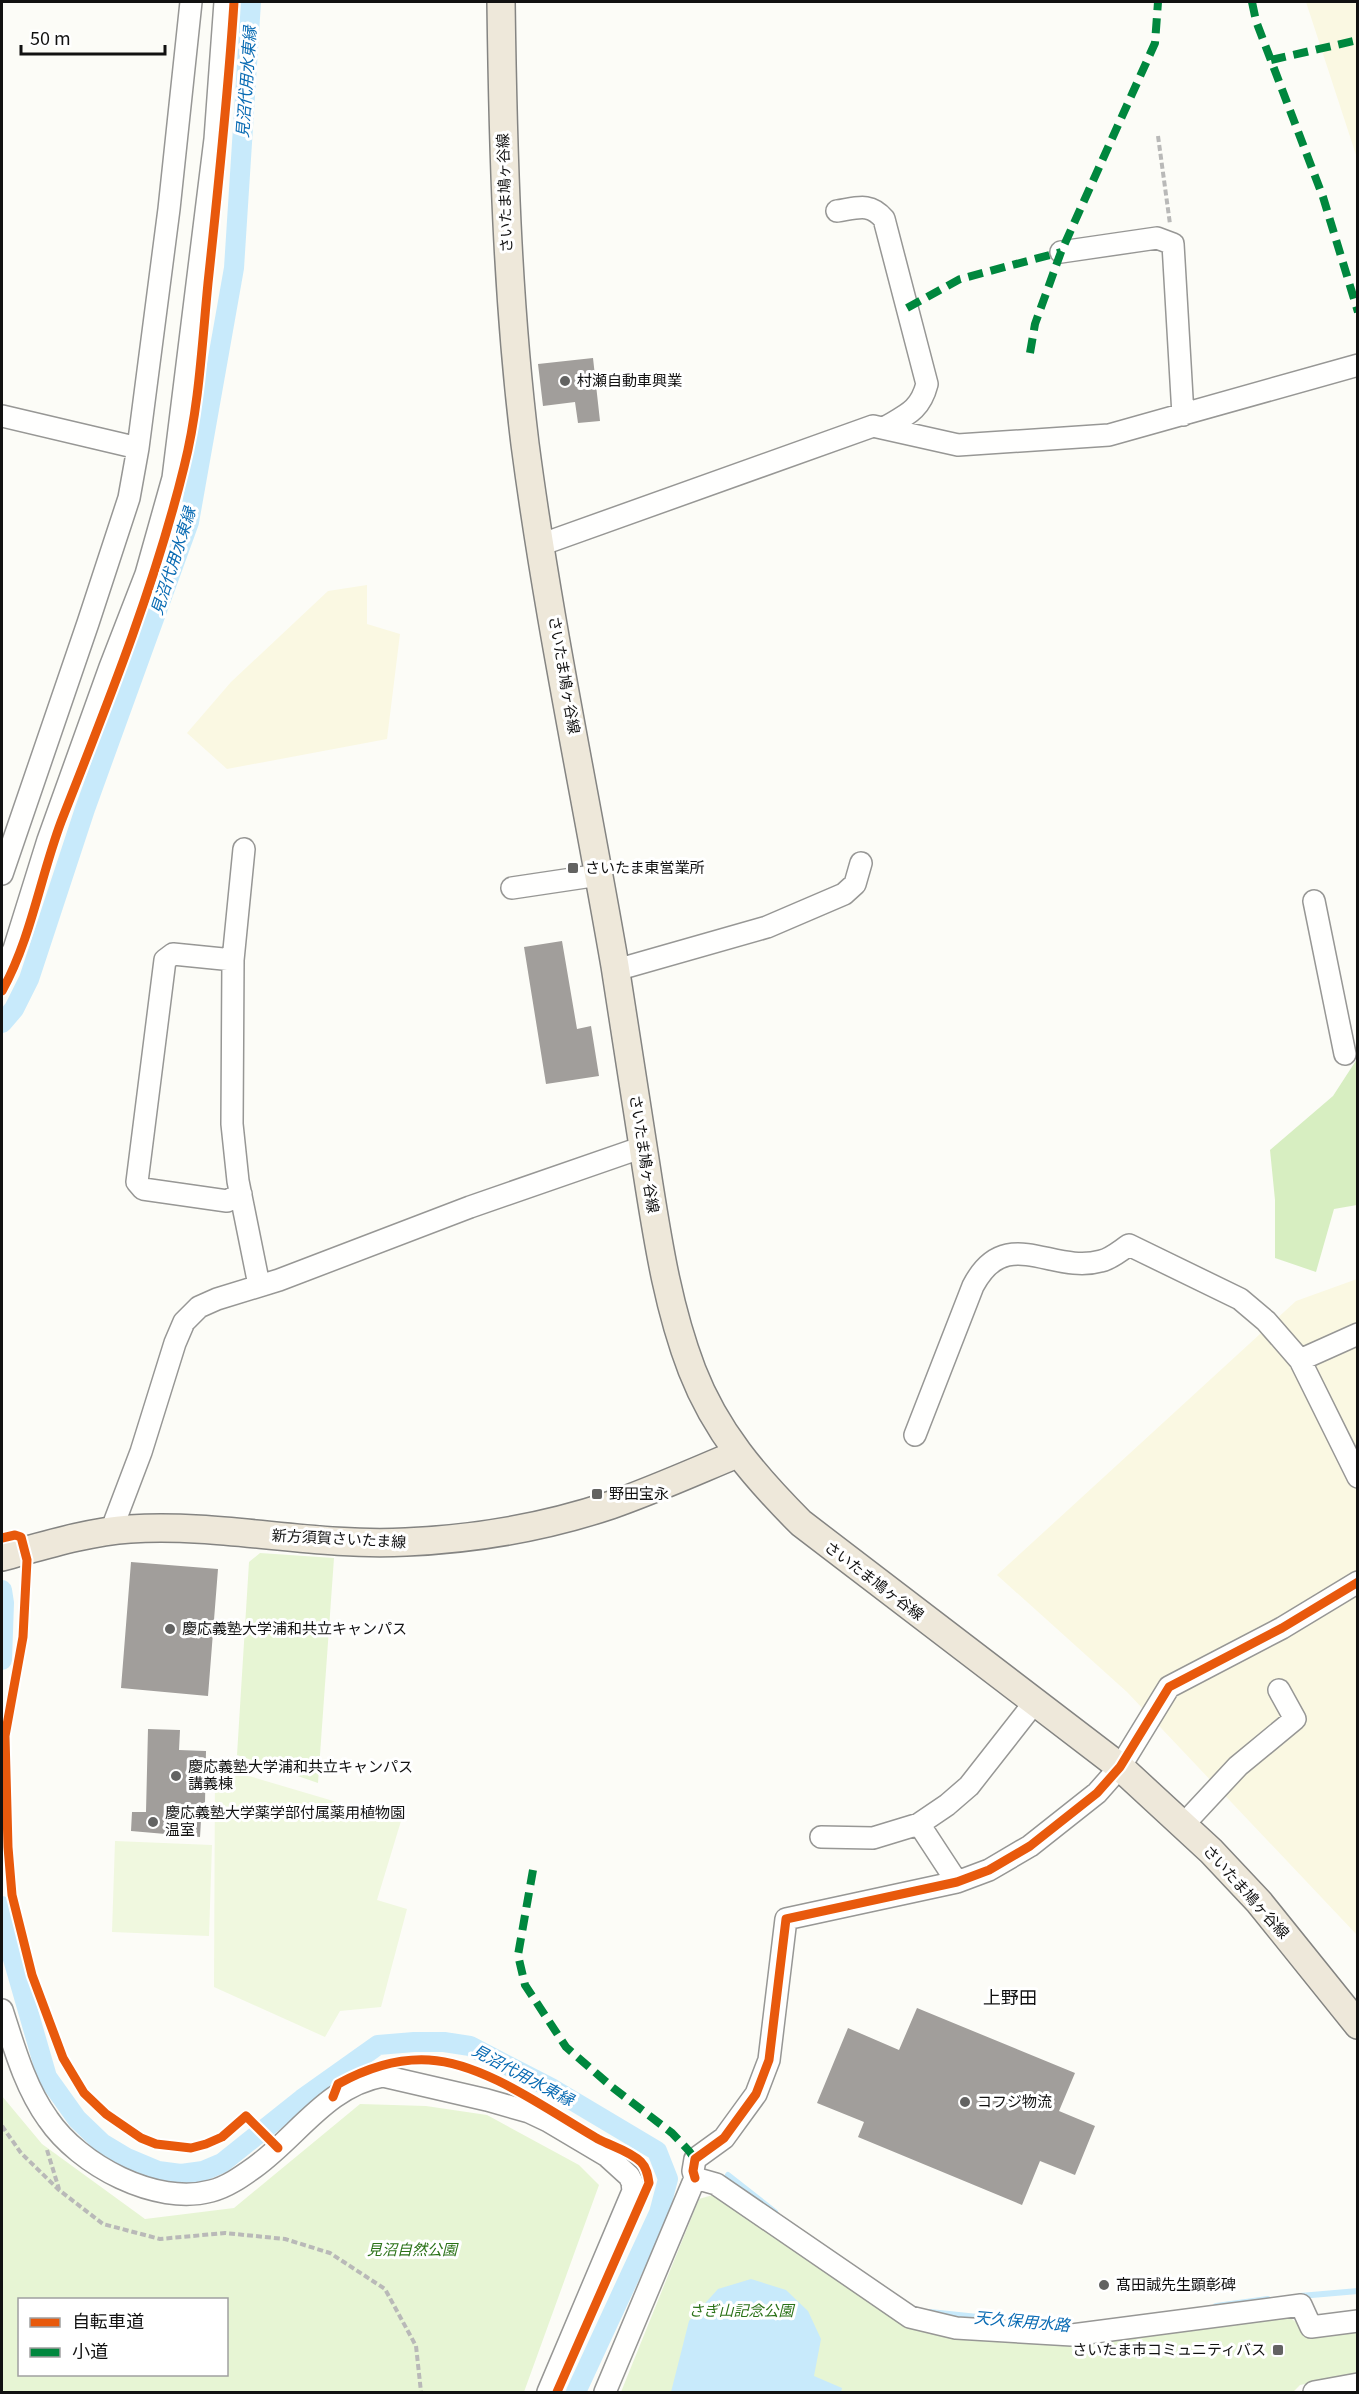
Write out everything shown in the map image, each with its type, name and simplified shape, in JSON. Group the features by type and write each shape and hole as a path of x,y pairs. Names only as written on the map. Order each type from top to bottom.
{"main road":[{"name":"さいたま鳩ヶ谷線","path":"501,2 507,251 525,445 540,545 616,970 662,1266 679,1333 704,1395 737,1454 767,1490 801,1524 1120,1767 1212,1851 1259,1902 1358,2025"},
{"name":"新方須賀さいたま線","path":"10,1555 111,1531 130,1529 184,1529 349,1542 404,1543 466,1538 522,1529 590,1511 737,1454"}],"street":[{"path":"2,874 129,498 138,448 169,210 191,2"},
{"path":"2,973 14,949 48,840 146,574 173,478 215,139 225,2"},
{"path":"837,211 868,207 876,210 884,219 927,384 923,398 910,413 884,428"},
{"path":"1061,252 1157,238 1173,244 1183,415"},
{"path":"540,545 873,426 958,445 1109,435 1358,365"},
{"path":"2,416 138,448"},
{"path":"244,849 233,960 232,1124 241,1194 259,1285"},
{"path":"616,970 766,927 844,894 855,884 861,863"},
{"path":"512,888 599,875"},
{"path":"1314,901 1345,1054"},
{"path":"233,960 173,954 165,960 137,1182 143,1189 227,1201 241,1194"},
{"path":"111,1531 141,1452 175,1343 184,1322 199,1306 279,1280 470,1207 643,1147"},
{"path":"915,1435 973,1286 979,1274 990,1262 1006,1254 1040,1255 1083,1263 1103,1261 1130,1245 1240,1299 1266,1321 1300,1360 1358,1477"},
{"path":"1300,1360 1358,1334"},
{"path":"605,2392 695,2178 693,2171 695,2159 724,2138 742,2116 756,2094 769,2060 786,1918 957,1882 989,1870 1030,1846 1097,1793 1120,1767 1169,1687 1282,1628 1358,1582"},
{"path":"1183,1825 1239,1766 1295,1719 1278,1690"},
{"path":"821,1837 873,1838 919,1824 947,1805 969,1786 1034,1703"},
{"path":"919,1824 957,1882"},
{"path":"2,2010 28,2085 48,2120 60,2134 105,2169 138,2186 163,2193 199,2194 213,2191 232,2182 271,2154 333,2097 366,2079 383,2076 488,2100 529,2112 607,2156 629,2176 633,2191 548,2392"},
{"path":"695,2178 716,2184 910,2317 956,2328 1072,2335 1301,2305 1311,2327 1358,2321"},
{"path":"1314,2392 1358,2384"}],"path":[{"path":"1158,136 1173,244"},
{"path":"2,2126 21,2153 59,2190 103,2224 160,2238 225,2234 285,2239 330,2253 385,2289 416,2346 421,2392"}],"shaded area":[{"path":"1306,2 1357,2 1357,158"},
{"path":"367,585 367,624 400,634 387,739 227,769 187,733 231,682 328,591"},
{"path":"1357,1279 1357,1935 1127,1692 997,1575 1296,1301"}],"green space":[{"path":"1357,1059 1357,1205 1334,1209 1316,1272 1275,1258 1275,1200 1270,1150 1333,1096"},
{"path":"260,1553 334,1558 318,1783 237,1755 249,1562"},
{"path":"215,1766 401,1821 377,1900 407,1909 381,2007 340,2011 325,2037 214,1987"},
{"path":"115,1841 212,1845 209,1936 112,1932"},
{"name":"見沼自然公園","path":"2,2096 42,2144 145,2219 234,2208 360,2104 426,2106 487,2115 579,2165 599,2185 524,2392 2,2392"},
{"name":"さぎ山記念公園","path":"716,2194 858,2295 914,2325 1059,2345 1172,2326 1284,2313 1310,2333 1357,2326 1357,2374 1300,2385 1293,2392 621,2392 699,2199"}],"water":[{"path":"751,2279 786,2290 808,2311 821,2339 814,2376 842,2388 841,2392 671,2392 689,2321 718,2289"}],"building":[{"path":"593,358 600,421 578,423 575,402 543,406 538,364"},
{"path":"562,941 577,1029 591,1026 599,1076 546,1084 524,947"},
{"name":"慶応義塾大学浦和共立キャンパス","path":"131,1562 218,1569 208,1696 121,1688"},
{"name":"慶応義塾大学浦和共立キャンパス 講義棟","path":"148,1729 180,1730 179,1750 206,1751 205,1803 202,1803 200,1837 131,1831 132,1812 146,1812"},
{"path":"917,2008 1075,2073 1059,2111 1095,2126 1075,2175 1040,2161 1022,2205 858,2137 864,2122 817,2103 848,2028 899,2050"}],"waterway":[{"name":"見沼代用水東縁","path":"2,1023 14,1009 29,979 85,809 189,522 234,268 251,2"},
{"name":"見沼代用水東縁","path":"2,1590 4,1603 2,1660"},
{"name":"見沼代用水東縁","path":"2,1906 11,1952 47,2077 77,2119 102,2143 127,2158 158,2171 181,2174 203,2171 222,2163 302,2099 378,2045 414,2042 444,2042 470,2046 553,2089 657,2151 668,2179 659,2213 576,2392"},
{"name":"天久保用水路","path":"728,2175 775,2212"},
{"name":"天久保用水路","path":"1300,2296 1358,2291"},
{"name":"天久保用水路","path":"1216,2306 1268,2299"},
{"name":"天久保用水路","path":"930,2312 1016,2321"}],"marked path":[{"path":"1030,353 1035,324 1061,252 1155,43 1158,2"},
{"path":"1252,2 1256,21 1323,197 1358,312"},
{"path":"1271,60 1358,40"},
{"path":"907,308 960,279 1061,252"},
{"path":"533,1870 518,1955 525,1985 566,2047 612,2087 672,2133 695,2159"}],"cycle path":[{"path":"2,991 20,951 61,822 144,602 184,467 199,376 226,108 234,2"},
{"path":"2,1538 15,1535 21,1537 27,1560 23,1637 5,1736 8,1847 12,1895 32,1975 63,2058 84,2093 106,2114 141,2138 156,2144 191,2148 222,2137 246,2116 278,2148"},
{"path":"695,2178 693,2171 695,2159 724,2138 756,2094 769,2060 786,1919 957,1882 989,1870 1030,1846 1097,1793 1120,1767 1169,1687 1282,1628 1358,1582"},
{"path":"333,2097 338,2084 382,2065 417,2060 450,2063 472,2070 516,2090 598,2139 637,2158 643,2164 649,2183 557,2392"}],"place":[{"name":"村瀬自動車興業","path":"565,381"},
{"name":"さいたま東営業所","path":"573,868"},
{"name":"野田宝永","path":"597,1494"},
{"name":"慶応義塾大学浦和共立キャンパス","path":"170,1629"},
{"name":"慶応義塾大学浦和共立キャンパス 講義棟","path":"176,1776"},
{"name":"慶応義塾大学薬学部付属薬用植物園 温室","path":"153,1822"},
{"name":"コフジ物流","path":"965,2102"},
{"name":"髙田誠先生顕彰碑","path":"1104,2285"},
{"name":"さいたま市コミュニティバス","path":"1278,2350"}],"district":[{"name":"上野田","path":"1010,1998"}]}
